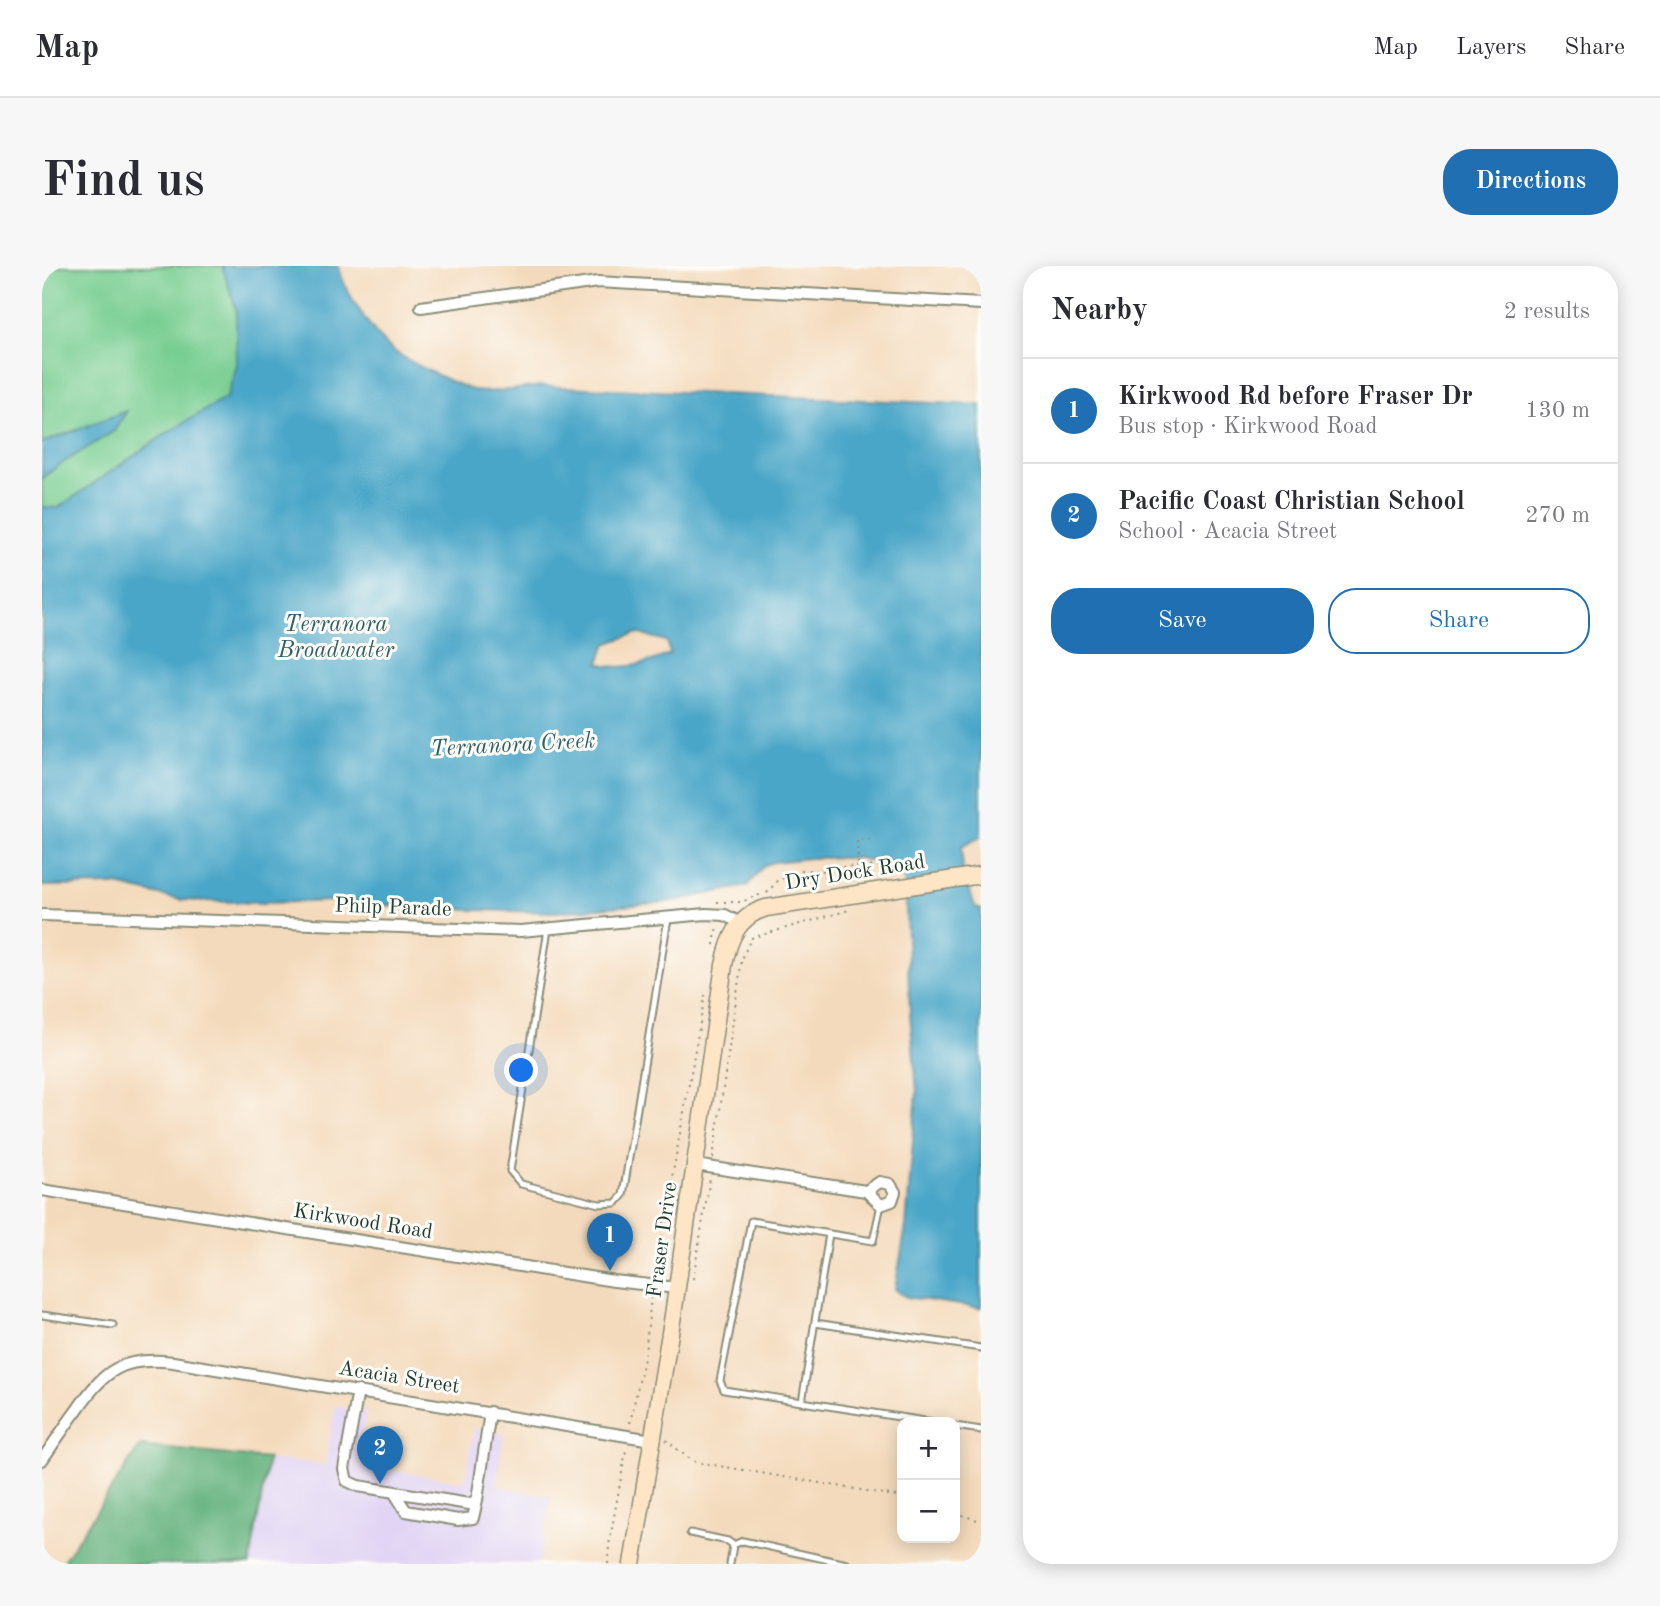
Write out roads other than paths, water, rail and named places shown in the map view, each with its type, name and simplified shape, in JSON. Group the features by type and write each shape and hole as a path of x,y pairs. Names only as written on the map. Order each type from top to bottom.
{"street":[{"path":"421,307 598,282 981,304"},
{"name":"Dry Dock Road","path":"740,923 748,915 766,908 979,876"},
{"name":"Philp Parade","path":"42,915 408,929 548,929 718,914 740,923"},
{"name":"Fraser Drive","path":"632,1564 677,1288 724,965 732,936 740,923"},
{"path":"695,1165 866,1191 881,1205 892,1201 895,1192 891,1184 880,1182 866,1191"},
{"name":"Kirkwood Road","path":"42,1190 614,1281 677,1288"},
{"name":"Acacia Street","path":"42,1460 100,1378 115,1368 139,1361 173,1362 652,1440"},
{"path":"358,1391 345,1477 353,1484 394,1492 469,1504 477,1500"},
{"path":"394,1492 406,1511 458,1520 474,1518 490,1412"}],"lane":[{"path":"548,929 510,1171 521,1184 599,1204 616,1203 623,1195 668,918"},
{"path":"881,1205 873,1241 751,1221 720,1381 724,1390 900,1417"},
{"path":"802,1402 829,1234"},
{"path":"42,1315 113,1325"},
{"path":"815,1323 981,1348"},
{"path":"960,1427 981,1430"},
{"path":"691,1534 728,1541 733,1545"},
{"path":"733,1545 743,1541 847,1564"},
{"path":"730,1564 733,1545"}],"water":[{"name":"Terranora Broadwater","path":"222,266 339,266 353,299 386,344 422,367 476,391 541,386 981,405 981,837 961,847 964,878 976,908 981,909 981,1308 906,1297 895,1289 906,1226 917,1092 910,1015 905,884 898,865 857,858 810,858 774,862 764,865 747,886 668,902 555,912 431,909 337,901 261,903 181,900 117,885 42,886 42,507 58,508 167,433 227,397 237,365 236,309","holes":["636,633 666,641 670,654 653,660 617,667 599,663 606,644"]},
{"path":"127,411 114,431 50,471 42,479 42,443"}],"place":[{"name":"Kirkwood Rd before Fraser Dr","path":"610,1271"},
{"name":"Pacific Coast Christian School","path":"380,1484"}],"water label":[{"name":"Terranora Creek","path":"513,745"}]}
